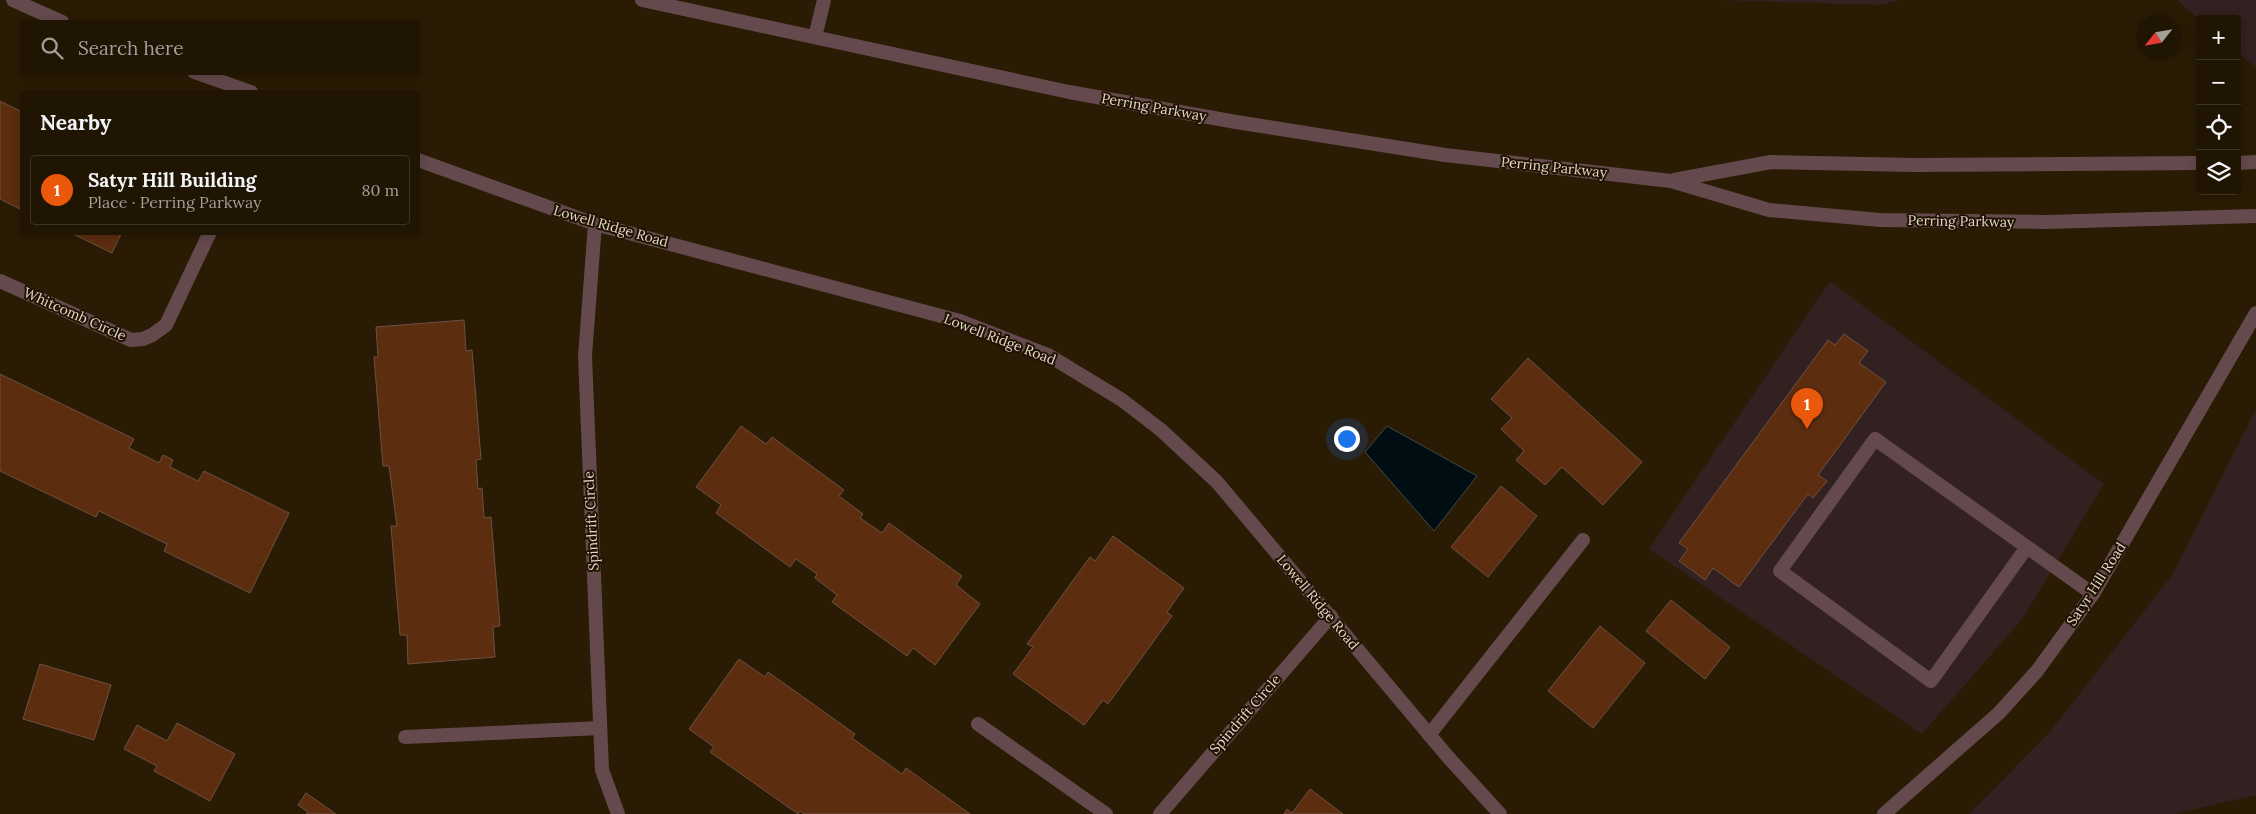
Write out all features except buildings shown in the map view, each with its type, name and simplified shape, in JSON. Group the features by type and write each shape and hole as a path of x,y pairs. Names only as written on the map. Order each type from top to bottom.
{"street":[{"path":"13,0 58,20"},
{"name":"Perring Parkway","path":"642,0 1069,92 1236,122 1445,155 1671,180 1769,210 1880,220 2046,222 2256,216"},
{"path":"815,37 824,0"},
{"path":"203,75 245,90"},
{"name":"Lowell Ridge Road","path":"420,161 595,224 960,321 1048,355 1122,400 1161,430 1217,482 1429,735 1500,814"},
{"name":"Perring Parkway","path":"1671,180 1771,162 1914,165 2196,163"},
{"path":"2241,163 2256,162"},
{"name":"Spindrift Circle","path":"595,224 585,356 602,770 618,814"},
{"name":"Whitcomb Circle","path":"0,281 131,340 143,339 166,325 209,235"},
{"name":"Satyr Hill Road","path":"1884,814 1999,713 2037,671 2093,594 2256,313"},
{"path":"2027,547 1931,681 1780,571 1875,439 2027,547 2093,594"},
{"path":"1429,735 1583,540"},
{"name":"Spindrift Circle","path":"1160,814 1331,616"},
{"path":"978,724 1106,814"},
{"path":"405,737 600,728"}],"shaded area":[{"path":"1717,0 1899,0 1879,5"},
{"path":"2177,0 2256,0 2256,68 2241,55 2241,15 2196,15 2196,17"},
{"path":"1830,281 2104,484 2023,618 1922,734 1649,549"},
{"path":"2256,409 2256,795 2175,814 1969,814 2049,733 2173,574"},
{"path":"1387,426 1477,476 1434,531 1365,452"}],"place":[{"name":"Satyr Hill Building","path":"1807,429"}]}
